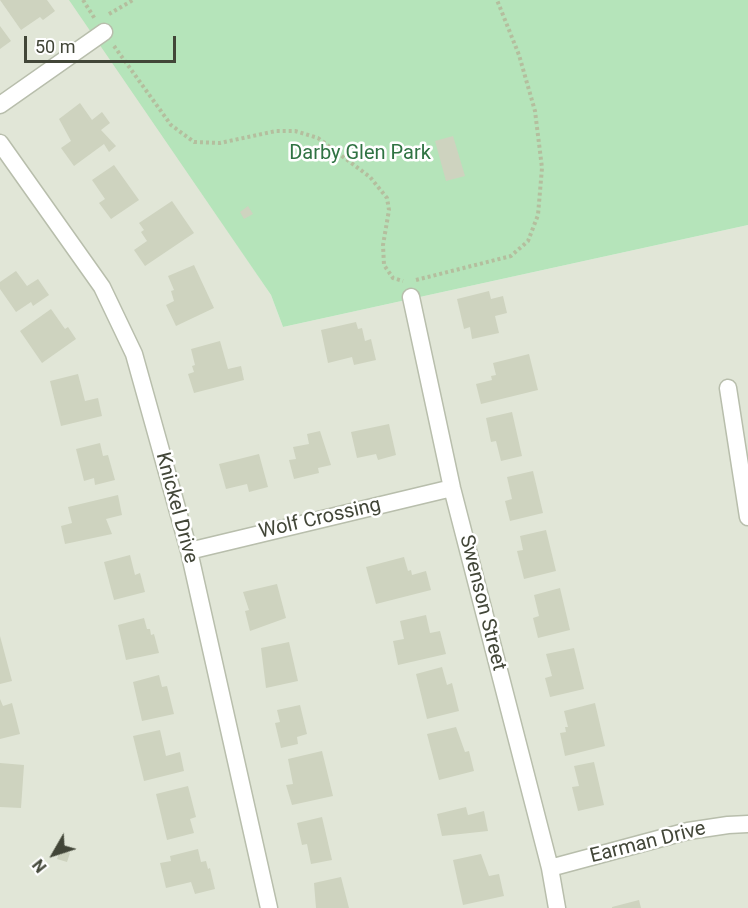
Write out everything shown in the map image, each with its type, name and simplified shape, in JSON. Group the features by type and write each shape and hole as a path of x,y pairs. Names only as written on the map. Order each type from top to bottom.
{"street":[{"path":"0,105 104,32"},
{"name":"Knickel Drive","path":"0,143 102,287 134,354 189,551 269,908"},
{"name":"Swenson Street","path":"411,297 452,488 550,868 557,908"},
{"path":"728,388 741,487 748,517"},
{"name":"Wolf Crossing","path":"189,551 452,488"},
{"name":"Earman Drive","path":"550,868 688,831 748,824"}],"path":[{"path":"83,0 97,22 134,0"},
{"path":"104,32 171,125 194,142 220,143 276,131 295,131 318,138 370,177 387,198 389,210 383,245 384,265 393,278 406,282 505,259 523,247 534,228 538,215 542,168 535,111 519,55 497,0"}],"shaded area":[{"path":"0,0 73,0 271,295 283,327 748,225 748,908 0,908"}],"green space":[{"name":"Darby Glen Park","path":"69,0 748,0 748,225 283,327 271,295"}],"building":[{"path":"0,0 47,0 55,11 43,20 40,17 21,30"},
{"path":"0,26 11,41 0,49"},
{"path":"80,103 92,120 102,112 110,123 101,130 116,146 109,152 104,144 74,166 61,148 71,141 59,119"},
{"path":"453,136 465,176 446,181 435,141"},
{"path":"114,165 139,200 111,219 99,203 105,199 92,180"},
{"path":"172,201 194,233 145,266 134,250 147,241 141,232 144,230 139,223"},
{"path":"248,206 253,214 244,219 240,212"},
{"path":"194,265 214,308 176,326 166,305 174,301 171,291 174,290 168,276"},
{"path":"16,271 27,286 38,279 49,295 33,306 31,302 16,312 0,289 0,282"},
{"path":"489,291 491,299 503,296 507,313 495,316 499,333 472,339 470,327 464,329 457,299"},
{"path":"51,309 65,329 68,327 76,339 42,363 20,331"},
{"path":"356,322 358,329 362,328 365,341 371,339 376,360 354,365 352,357 328,363 321,330"},
{"path":"220,341 228,369 241,366 244,380 194,393 188,374 194,372 192,366 195,365 191,349"},
{"path":"529,354 538,390 481,404 476,384 492,380 491,376 496,375 493,363"},
{"path":"78,374 85,401 98,398 102,416 61,426 50,381"},
{"path":"512,412 522,456 501,461 496,441 491,442 486,418"},
{"path":"389,424 396,455 378,460 376,454 357,458 351,432"},
{"path":"320,431 331,465 318,468 319,473 294,479 289,460 296,459 293,447 309,444 307,434"},
{"path":"100,443 103,456 108,455 115,480 95,485 94,478 84,481 76,449"},
{"path":"259,454 268,487 249,492 247,484 226,489 219,464"},
{"path":"533,471 543,513 510,521 505,501 512,499 507,477"},
{"path":"118,495 122,515 106,519 112,534 65,544 61,526 72,523 68,507"},
{"path":"546,530 556,571 524,579 517,551 523,550 520,536"},
{"path":"130,555 135,575 140,573 145,592 114,600 104,562"},
{"path":"404,557 408,571 411,570 412,575 426,571 431,590 376,604 366,567"},
{"path":"277,584 286,618 250,631 245,611 249,610 243,592"},
{"path":"560,588 570,630 538,638 533,618 539,616 534,595"},
{"path":"426,615 430,633 440,631 446,654 398,665 393,641 404,639 400,621"},
{"path":"144,618 147,629 150,629 151,635 154,634 159,653 126,660 118,625"},
{"path":"0,636 12,681 0,684"},
{"path":"289,642 298,681 266,688 261,648"},
{"path":"574,648 584,689 550,697 545,678 552,676 546,654"},
{"path":"442,667 447,685 452,683 459,711 427,719 416,674"},
{"path":"159,675 162,687 167,686 174,714 142,721 133,682"},
{"path":"0,699 3,706 12,703 20,734 0,739"},
{"path":"595,703 605,746 565,756 560,733 566,732 565,727 568,727 564,711"},
{"path":"300,705 307,734 297,737 298,744 281,748 275,723 280,722 277,710"},
{"path":"456,727 465,752 469,751 474,771 439,780 427,734"},
{"path":"160,730 166,756 180,752 184,771 144,781 133,736"},
{"path":"322,751 333,796 292,805 286,785 293,784 288,759"},
{"path":"594,762 604,805 578,811 572,787 579,786 574,766"},
{"path":"0,763 24,765 21,808 0,807"},
{"path":"188,786 196,817 190,819 194,833 167,840 156,794"},
{"path":"466,807 468,815 484,811 488,831 442,836 437,814"},
{"path":"322,817 332,860 311,864 307,844 302,845 297,823"},
{"path":"198,849 201,862 206,861 208,869 210,868 215,889 195,894 191,882 166,888 160,863 171,861 170,856"},
{"path":"60,850 70,853 67,862 57,859"},
{"path":"481,854 489,876 499,874 504,896 463,905 453,860"},
{"path":"341,877 349,908 316,908 314,883"},
{"path":"639,900 641,908 612,908 612,907"}]}
